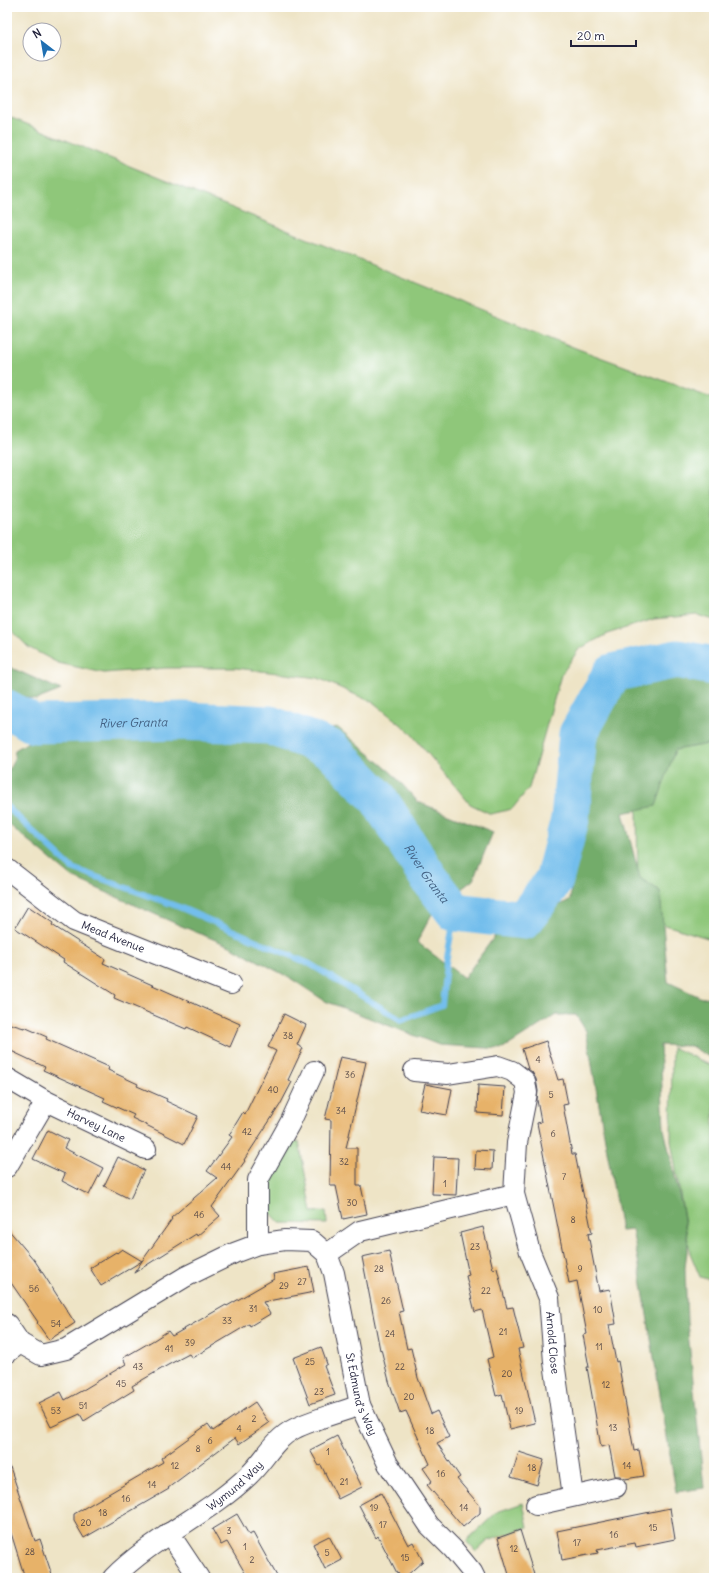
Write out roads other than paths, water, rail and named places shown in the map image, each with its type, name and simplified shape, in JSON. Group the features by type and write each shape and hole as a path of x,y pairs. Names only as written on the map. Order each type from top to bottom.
{"street":[{"name":"Mead Avenue","path":"7,869 74,921 231,984"},
{"name":"Arnold Close","path":"414,1071 448,1074 498,1066 512,1070 525,1081 527,1093 517,1143 514,1194 530,1252 550,1298 554,1362 573,1496"},
{"path":"258,1244 258,1180 290,1123 314,1071"},
{"name":"Harvey Lane","path":"7,1078 46,1100 146,1149"},
{"path":"7,1167 46,1100"},
{"path":"327,1254 360,1230 514,1194"},
{"name":"St Edmund's Way","path":"7,1324 13,1348 41,1355 66,1350 185,1277 234,1253 258,1244 285,1240 312,1241 327,1254 334,1273 360,1405 388,1464 429,1525 453,1549 472,1572 475,1578"},
{"name":"Wymund Way","path":"113,1578 168,1533 222,1498 250,1474 273,1445 293,1429 360,1405"},
{"path":"536,1505 616,1487"},
{"path":"168,1533 199,1578"}],"waterway":[{"name":"River Granta","path":"7,709 34,724 183,721 270,725 331,749 378,798 429,878 455,912 524,920 554,880 570,819 578,734 612,673 677,659 714,666"},
{"path":"7,807 72,868 179,907 310,964 401,1020 442,1005 446,963 455,912"}]}
